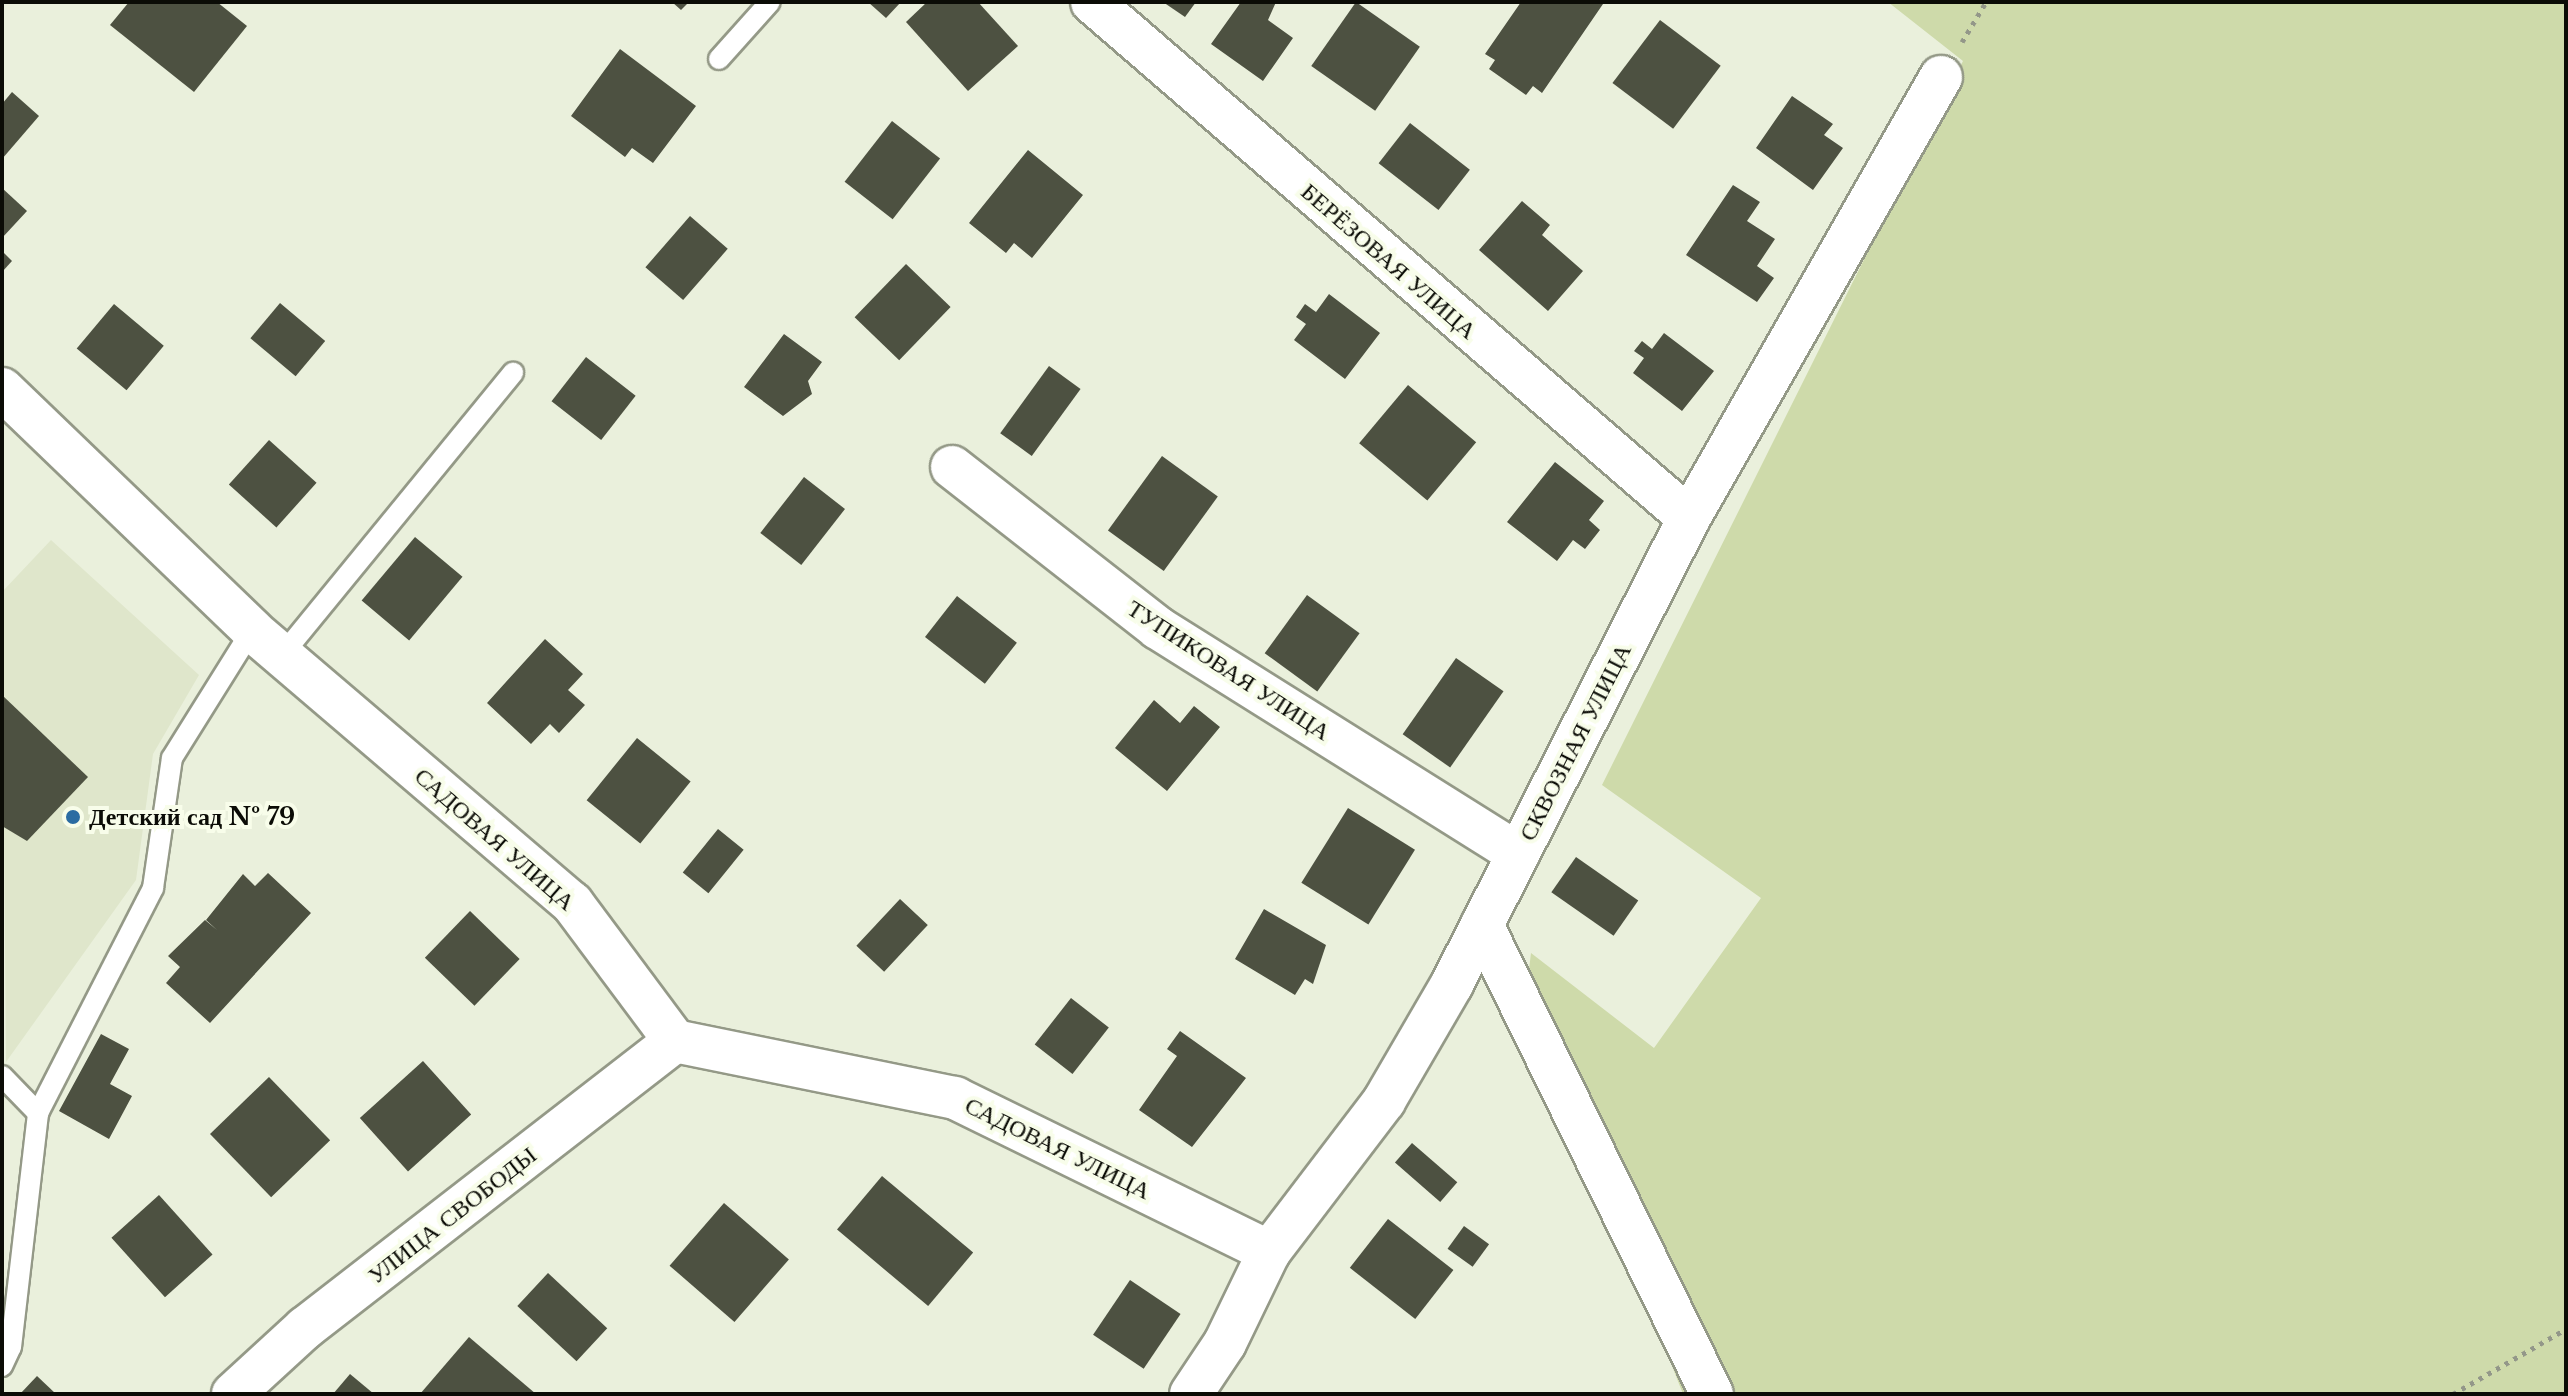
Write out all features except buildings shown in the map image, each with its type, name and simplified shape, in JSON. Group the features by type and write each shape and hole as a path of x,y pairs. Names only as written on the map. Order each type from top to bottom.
{"street":[{"name":"БЕРЁЗОВАЯ УЛИЦА","path":"1092,2 1689,518"},
{"name":"СКВОЗНАЯ УЛИЦА","path":"1191,1394 1269,1252 1384,1101 1482,925 1689,518 1941,77"},
{"name":"САДОВАЯ УЛИЦА","path":"2,389 267,643 572,903 675,1041 955,1098 1269,1252"},
{"name":"ТУПИКОВАЯ УЛИЦА","path":"952,467 1158,628 1518,854"},
{"path":"1482,925 1712,1394"},
{"name":"УЛИЦА СВОБОДЫ","path":"233,1394 305,1328 675,1041"}],"lane":[{"path":"719,59 770,2"},
{"path":"2,1366 11,1347 38,1113 153,888 172,758 267,643 513,373"},
{"path":"2,1076 38,1113"}],"path":[{"path":"2453,1394 2566,1329"}],"shaded area":[{"name":"Детский сад № 79","path":"51,540 199,675 153,754 136,880 6,1062 2,592"}],"green space":[{"path":"1888,2 2566,2 2566,1394 1683,1394 1526,994 1531,953 1654,1048 1761,898 1602,785 1963,61"}],"place":[{"name":"Детский сад № 79","path":"73,817"}]}
